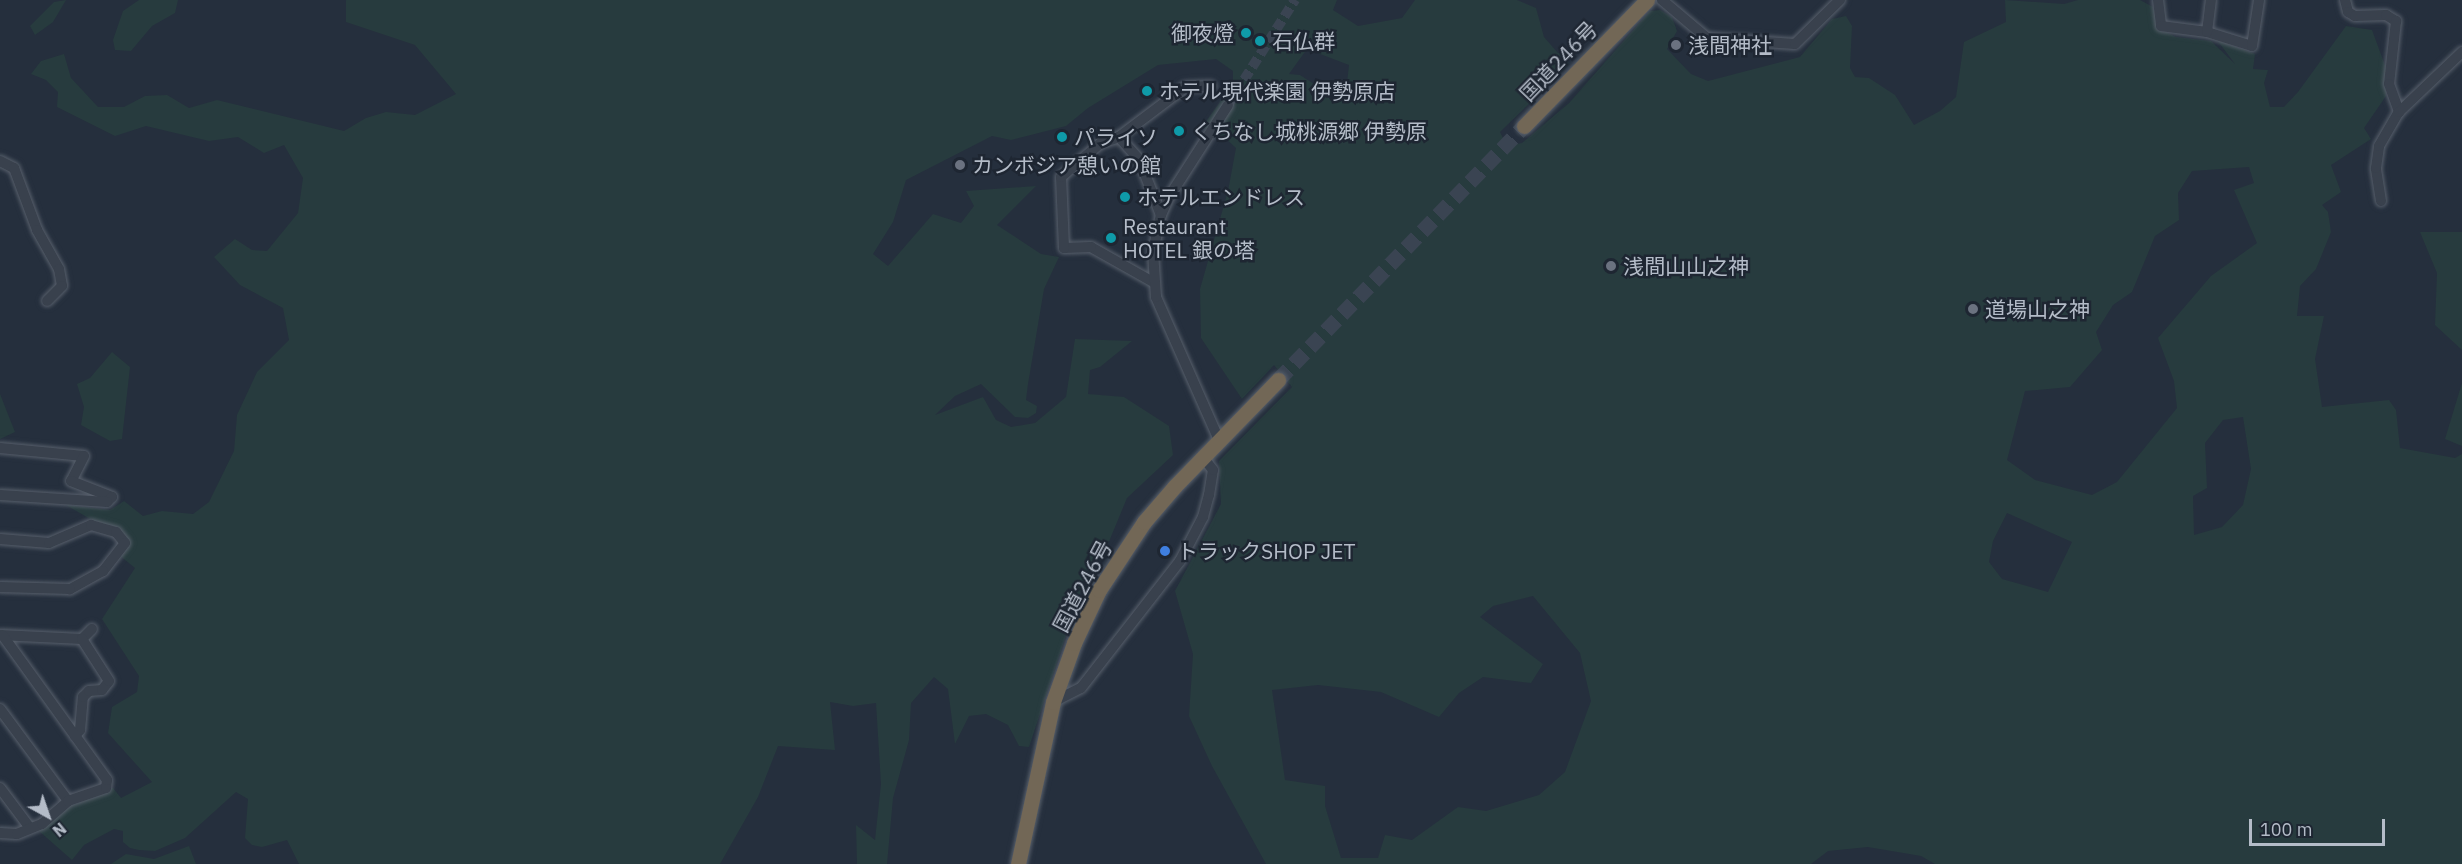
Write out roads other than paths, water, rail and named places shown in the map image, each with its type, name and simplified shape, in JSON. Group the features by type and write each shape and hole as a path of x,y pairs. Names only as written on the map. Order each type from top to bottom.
{"highway":[{"name":"国道246号","path":"1524,126 1647,0"},
{"name":"国道246号","path":"1018,864 1053,702 1074,643 1122,553 1152,513 1278,380"}],"street":[{"path":"1662,0 1707,38 1795,44 1840,0"},
{"path":"2158,0 2162,26 2207,32 2252,46 2259,0"},
{"path":"2207,32 2211,0"},
{"path":"2345,0 2348,12 2355,16 2386,15 2396,21 2389,84 2399,112"},
{"path":"2381,201 2376,175 2379,146 2399,112 2462,52"},
{"path":"1153,282 1091,246 1064,248 1061,177 1101,143 1119,136 1185,87 1211,86"},
{"path":"1219,440 1163,314 1153,282 1154,244 1161,215 1179,178 1228,105"},
{"path":"1119,136 1139,159 1161,215"},
{"path":"0,161 14,168 37,230 59,269 62,286 47,301"},
{"path":"0,448 84,456 71,481 112,497 107,502 0,495"},
{"path":"1053,702 1081,688 1180,561 1203,517 1209,495 1213,470 1203,457"},
{"path":"0,539 49,543 91,525 116,532 124,543 103,571 70,589 0,587"},
{"path":"2,636 82,639 92,629"},
{"path":"0,833 17,834 42,824 68,801 106,788 107,780 2,636"},
{"path":"75,736 80,730 83,697 89,691 102,690 109,681 82,639"},
{"path":"0,709 68,801"},
{"path":"0,788 30,828"}],"tunnel":[{"path":"1228,105 1295,0"},
{"path":"1278,380 1524,126"}],"place":[{"name":"御夜燈","path":"1246,33"},
{"name":"石仏群","path":"1260,41"},
{"name":"浅間神社","path":"1676,45"},
{"name":"ホテル現代楽園 伊勢原店","path":"1147,91"},
{"name":"くちなし城桃源郷 伊勢原","path":"1179,131"},
{"name":"パライソ","path":"1062,137"},
{"name":"カンボジア憩いの館","path":"960,165"},
{"name":"ホテルエンドレス","path":"1125,197"},
{"name":"Restaurant HOTEL 銀の塔","path":"1111,238"},
{"name":"浅間山山之神","path":"1611,266"},
{"name":"道場山之神","path":"1973,309"},
{"name":"トラックSHOP JET","path":"1165,551"}]}
